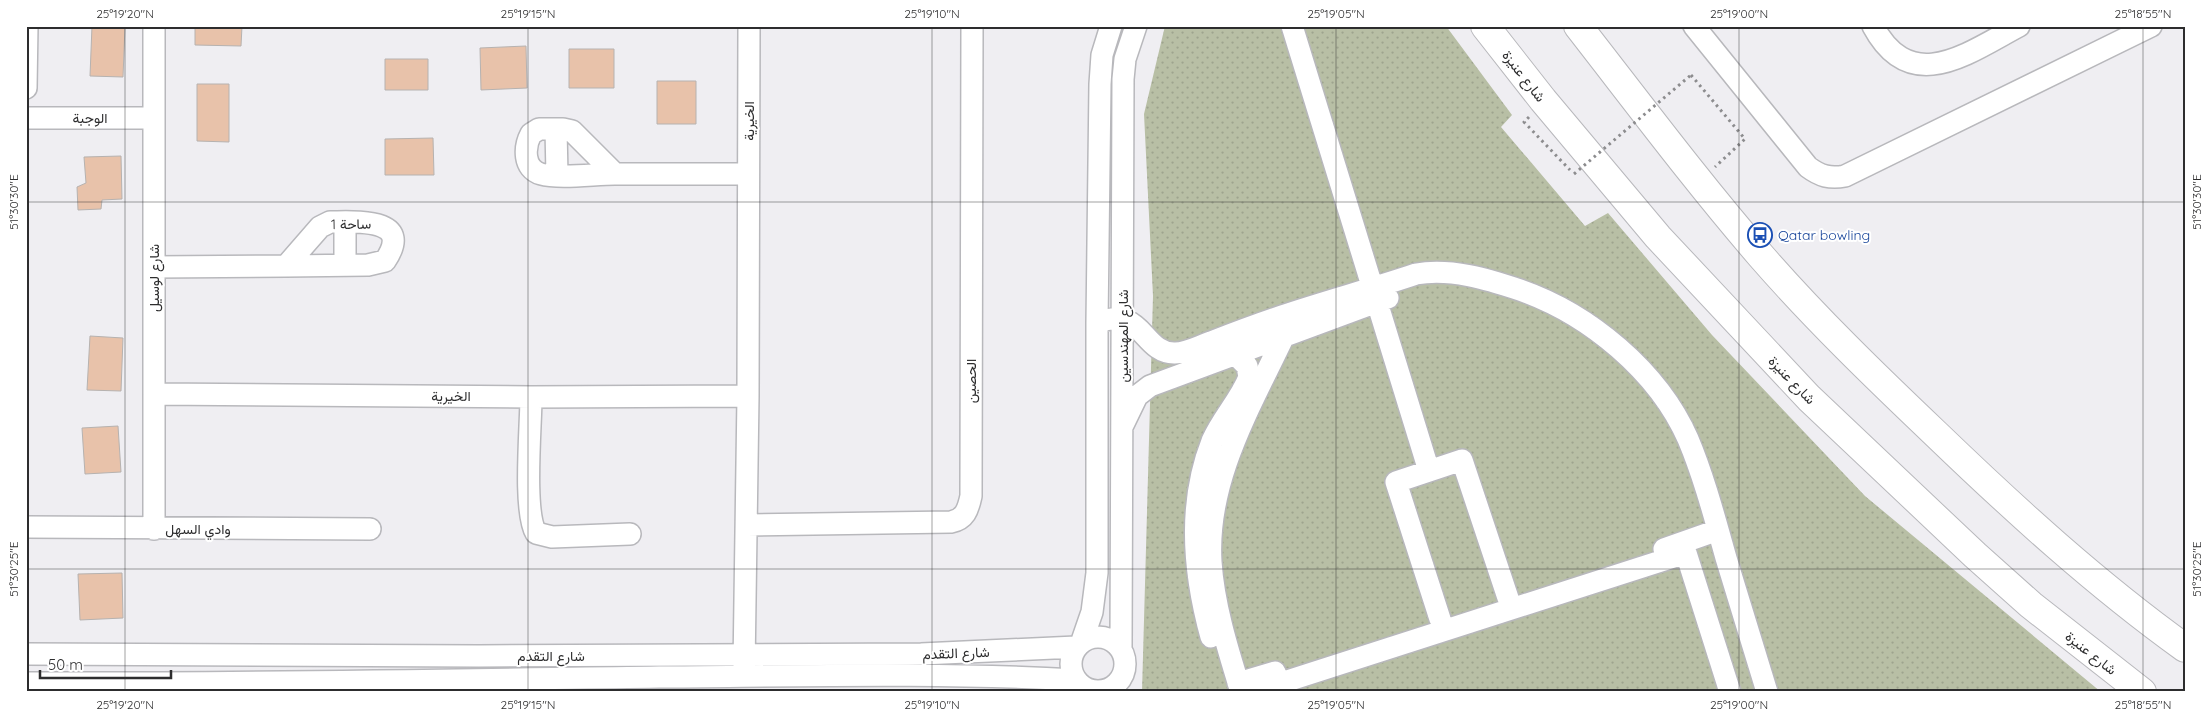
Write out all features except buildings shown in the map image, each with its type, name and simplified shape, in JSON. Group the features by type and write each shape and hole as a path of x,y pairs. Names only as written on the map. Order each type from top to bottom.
{"main road":[{"name":"شارع عنيزة","path":"1485,26 1543,100 1658,238 1809,398 1982,562 2031,605 2142,692"},
{"path":"1578,26 1700,181 1762,256 1850,351 2016,511 2112,592 2185,648"},
{"path":"2089,651 2120,692"}],"street":[{"path":"26,88 27,26"},
{"name":"شارع لوسيل","path":"154,26 154,529"},
{"name":"الخيرية","path":"744,676 748,396 749,26"},
{"name":"الحصين","path":"747,525 951,522 959,520 969,507 972,26"},
{"name":"شارع المهندسين","path":"1079,644 1092,612 1097,573 1097,323 1100,84 1102,56 1111,26"},
{"name":"شارع المهندسين","path":"1121,648 1123,79 1125,59 1136,26"},
{"path":"1292,26 1429,471"},
{"path":"1694,26 1808,167 1822,176 1838,178 2151,26"},
{"path":"1876,28 1881,42 1891,52 1903,60 1917,65 1932,66 1960,57 2019,26"},
{"name":"الوجبة","path":"26,118 154,118"},
{"path":"615,174 578,134 568,129 539,129 531,134 528,140 526,157 529,165 534,171 541,174 557,175 748,174"},
{"path":"556,129 557,175"},
{"name":"ساحة 1","path":"154,267 345,266 380,264 389,255 393,243 391,234 379,224 330,222 320,227 286,266"},
{"path":"345,222 345,266"},
{"path":"1122,427 1137,396 1150,386 1284,336 1425,273 1447,273 1466,276 1502,284 1531,294 1557,305 1591,326 1638,366 1654,384 1688,439 1712,532 1731,618 1756,692"},
{"path":"1097,323 1106,320 1123,319 1142,331 1157,348 1175,354 1197,348 1282,316 1375,296"},
{"path":"1236,689 1223,633 1211,562 1213,520 1218,487 1236,435 1284,336"},
{"path":"1235,354 1247,366 1249,377 1213,439 1202,469 1196,519 1198,581 1201,602 1236,689"},
{"name":"الخيرية","path":"154,394 531,397 748,396"},
{"path":"531,397 529,505 531,525 536,532 552,537 630,534"},
{"path":"1440,620 1396,482 1462,460 1508,598"},
{"name":"وادي السهل","path":"26,527 370,529"},
{"path":"1236,689 1440,620 1712,532"},
{"path":"1712,532 1767,692"},
{"path":"1260,692 1259,690 1686,553 1730,692"},
{"path":"1099,636 1107,638 1121,648 1126,665 1120,686 1098,692 1080,686 1070,663 1079,644 1099,636"},
{"name":"شارع التقدم","path":"26,683 189,688 614,685 744,676 921,673 1079,644"},
{"name":"شارع التقدم","path":"26,654 528,656 744,654 1003,684 1080,686"},
{"path":"214,654 214,688"},
{"path":"189,655 189,688"},
{"path":"614,655 614,685"},
{"path":"528,656 528,685"}],"path":[{"path":"1524,122 1574,174 1691,75 1745,139 1700,181"}],"green space":[{"path":"1165,26 1446,26 1512,115 1501,127 1585,226 1608,213 1712,335 1865,496 2101,692 1142,692 1153,296 1144,114"}],"place":[{"name":"Qatar bowling","path":"1760,235"}]}
